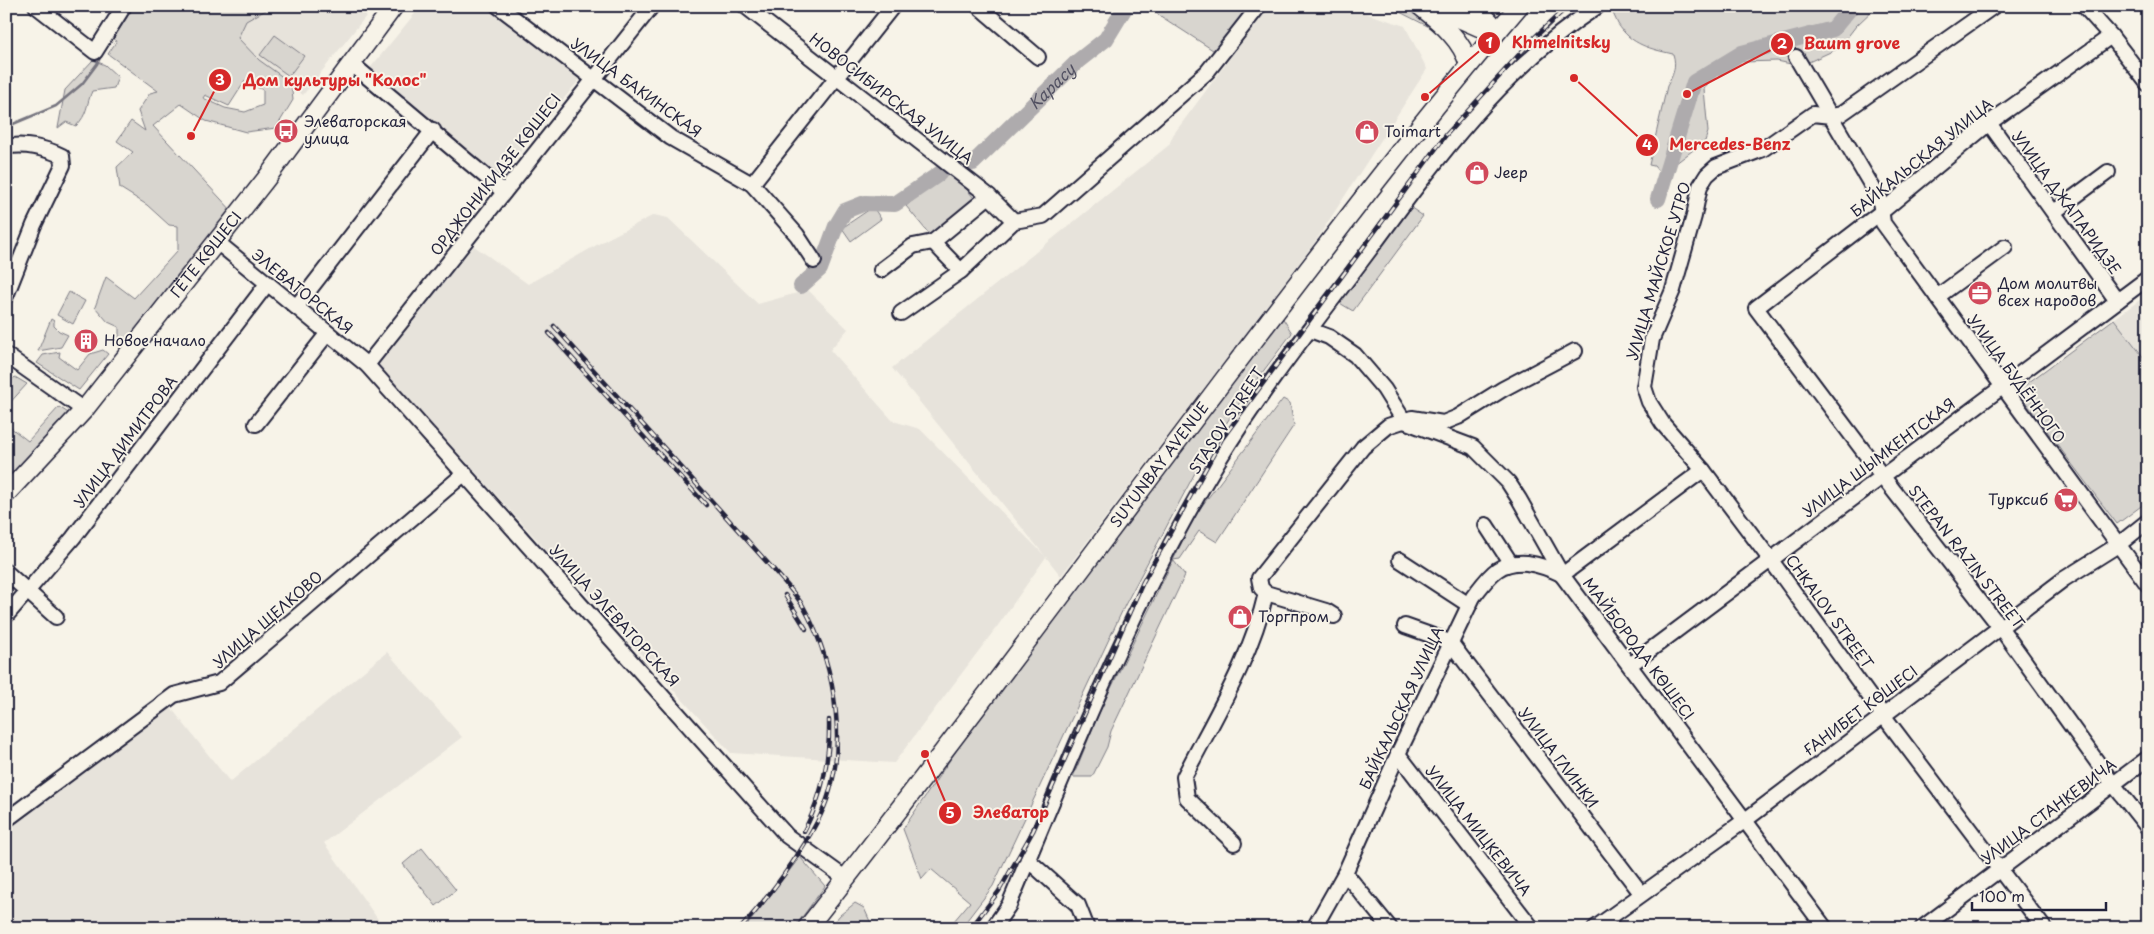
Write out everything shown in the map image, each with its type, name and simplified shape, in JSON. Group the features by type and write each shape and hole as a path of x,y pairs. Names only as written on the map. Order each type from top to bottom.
{"main road":[{"name":"ГЁТЕ КӨШЕСІ","path":"6,494 84,410 217,242 394,6"},
{"path":"1420,6 1460,43 1465,51 1469,65"},
{"path":"1431,6 1495,34"},
{"path":"1473,6 1490,22 1495,34"},
{"name":"SUYUNBAY AVENUE","path":"807,928 1365,194 1469,65 1520,6"},
{"name":"SUYUNBAY AVENUE","path":"1495,34 1527,6"},
{"name":"SUYUNBAY AVENUE","path":"814,928 830,898"}],"street":[{"path":"36,6 95,52 124,6"},
{"name":"УЛИЦА БАКИНСКАЯ","path":"498,6 671,138 752,184 797,235 814,261"},
{"name":"ОРДЖОНИКИДЗЕ КӨШЕСІ","path":"367,365 652,6"},
{"name":"НОВОСИБИРСКАЯ УЛИЦА","path":"745,6 989,196 1014,221"},
{"path":"752,184 893,6"},
{"path":"978,6 1038,57"},
{"path":"901,313 961,271 1014,221 1043,216 1108,161 1207,72 1259,6"},
{"name":"STASOV STREET","path":"993,928 1009,905 1089,713 1142,600 1172,541 1219,460 1252,410 1310,330 1442,152 1467,122 1527,61 1579,18 1598,6"},
{"name":"УЛИЦА МАЙСКОЕ УТРО","path":"1644,387 1652,339 1673,290 1694,216 1700,186 1706,175 1716,167 1763,149 1813,114 1831,116 1841,114 1994,6"},
{"path":"2087,10 2111,36 2148,84"},
{"name":"БАЙКАЛЬСКАЯ УЛИЦА","path":"1756,308 1880,213 1989,123 2111,36"},
{"name":"УЛИЦА БУДЁННОГО","path":"1796,57 1880,200 1880,213 1883,223 2148,584"},
{"path":"352,64 433,130 504,192"},
{"name":"УЛИЦА ДЖАПАРИДЗЕ","path":"1989,123 2116,301"},
{"path":"296,307 433,130"},
{"path":"6,147 27,146 53,152 62,156 63,165 34,225 6,296"},
{"path":"2054,212 2108,172"},
{"path":"881,270 914,246 933,242 989,196"},
{"name":"ЭЛЕВАТОРСКАЯ","path":"217,242 367,365"},
{"path":"933,242 961,271"},
{"path":"1937,297 2005,247"},
{"name":"УЛИЦА ШЫМКЕНТСКАЯ","path":"1630,665 2148,278"},
{"name":"УЛИЦА ДИМИТРОВА","path":"6,616 73,538 267,284"},
{"name":"STEPAN RAZIN STREET","path":"1756,308 1883,477 2000,627 2113,784 2148,828"},
{"path":"1310,330 1329,338 1355,355 1384,389 1404,421"},
{"path":"256,424 327,334"},
{"path":"1334,616 1326,611 1266,593 1261,588 1259,578 1363,447 1388,426 1412,418 1443,423 1458,417 1503,388 1575,351"},
{"path":"6,355 84,410"},
{"name":"УЛИЦА ЭЛЕВАТОРСКАЯ","path":"367,365 787,836 846,878"},
{"name":"CHKALOV STREET","path":"1644,387 1649,402 1663,424 1703,470 1883,715 2044,928"},
{"name":"МАЙБОРОДА КӨШЕСІ","path":"1404,421 1472,447 1508,482 1520,499 1562,575 1825,928"},
{"path":"1486,525 1510,562 1545,566 1562,575 1703,470"},
{"name":"УЛИЦА ЩЕЛКОВО","path":"6,820 174,695 219,683 465,473"},
{"name":"ҒАНИБЕТ КӨШЕСІ","path":"1595,928 1641,893 1744,821 2064,579 2118,544 2148,521"},
{"path":"1400,560 1469,605"},
{"name":"БАЙКАЛЬСКАЯ УЛИЦА","path":"1314,928 1346,873 1398,754 1469,605 1488,578 1500,567 1510,562"},
{"path":"6,572 56,617"},
{"path":"1234,843 1187,798 1184,778 1248,651 1261,615 1266,593"},
{"path":"1405,626 1450,642"},
{"name":"УЛИЦА ГЛИНКИ","path":"1450,642 1641,893"},
{"name":"УЛИЦА МИЦКЕВИЧА","path":"1398,754 1532,928"},
{"name":"УЛИЦА СТАНКЕВИЧА","path":"1922,928 2148,758"},
{"path":"1028,860 1078,906 1087,928"},
{"path":"1346,873 1390,928"}],"shaded area":[{"path":"134,6 268,6 266,10 246,21 238,38 259,60 291,83 293,100 276,128 246,132 206,121 181,104 153,126 234,213 224,224 215,225 221,229 136,335 119,344 119,327 108,322 95,307 106,277 134,298 178,250 178,226 169,225 147,205 120,188 117,167 133,152 117,141 131,121 145,131 138,111 150,93 158,91 108,54 116,42 114,38","holes":["245,81 263,90 263,105 245,112 225,108 203,98 205,95 229,106"]},
{"path":"193,6 374,6 303,95 188,12"},
{"path":"421,6 491,6 580,79 498,179 367,72"},
{"path":"1145,6 1252,6 1216,52"},
{"path":"1269,6 1344,6 1405,26 1427,69 1315,242 1061,576 1046,557 999,624 894,763 731,753 376,363 474,246 528,284 654,215 668,218 758,304 808,290 848,329 830,350 893,421 920,429 1045,556 892,368 1169,145 1173,135"},
{"path":"1388,6 1414,6 1449,37"},
{"path":"1609,6 1877,6 1856,26 1839,48 1800,66 1777,61 1742,62 1725,66 1713,75 1704,89 1708,132 1705,141 1671,167 1663,177 1654,166 1649,165 1667,86 1674,71 1673,54 1649,48 1629,37 1618,24"},
{"path":"275,35 304,56 289,76 260,55"},
{"path":"93,60 105,65 118,77 114,88 92,91 80,122 76,126 66,122 58,128 65,90"},
{"path":"950,170 974,198 930,235 906,206"},
{"path":"1407,205 1423,216 1353,311 1338,302"},
{"path":"873,207 881,219 851,241 842,228"},
{"path":"69,292 85,301 73,324 57,315"},
{"path":"2148,294 2148,363 2114,319"},
{"path":"1282,317 1292,333 1240,402 1197,469 1125,605 993,886 961,928 948,928 970,902 931,869 922,879 903,829 973,726"},
{"path":"51,319 59,331 68,335 61,347 38,351"},
{"path":"2114,319 2148,363 2148,501 2117,524 2017,391"},
{"path":"103,350 108,354 79,390 37,363 43,355 60,352 59,357 77,370 90,354"},
{"path":"15,377 27,384 6,407 6,386"},
{"path":"1283,399 1290,403 1294,425 1217,542 1199,531 1180,559 1173,560 1195,515"},
{"path":"59,407 73,416 6,488 6,424 28,441"},
{"path":"2148,542 2148,564 2137,550"},
{"path":"1173,560 1185,575 1111,731 1107,747 1092,777 1073,777 1099,713"},
{"path":"387,652 462,737 324,843 384,928 6,928 6,828 168,704 230,782"},
{"path":"422,848 456,890 436,906 403,864"},
{"path":"800,857 825,886 794,928 745,928"},
{"path":"855,903 864,908 873,928 829,928 840,915"}],"waterway":[{"name":"Карасу","path":"973,163 1078,61 1106,39 1126,6"},
{"path":"1658,199 1694,82 1742,53 1833,29 1852,6"},
{"path":"6,127 56,106 82,84 97,64 104,50"},
{"path":"801,286 820,269 836,226 845,211 865,203 895,204 939,174"}],"railway":[{"path":"971,928 999,891 1033,831 1143,582 1222,439 1446,135 1535,37 1568,6"},
{"path":"554,326 793,592 803,606 815,630 824,656 832,684 837,742 834,770 828,797 817,822 792,864 741,928"},
{"path":"549,333 706,505"},
{"path":"785,595 806,629"},
{"path":"804,831 816,805 824,777 828,749 829,720"}],"place":[{"name":"Mercedes-Benz","path":"1574,78"},
{"name":"Baum grove","path":"1687,94"},
{"name":"Khmelnitsky","path":"1425,97"},
{"name":"Элеваторская улица","path":"286,131"},
{"name":"Toimart","path":"1367,132"},
{"name":"Дом культуры \"Колос\"","path":"191,136"},
{"name":"Jeep","path":"1477,173"},
{"name":"Дом молитвы всех народов","path":"1980,293"},
{"name":"Новое начало","path":"86,341"},
{"name":"Турксиб","path":"2066,500"},
{"name":"Торгпром","path":"1240,617"},
{"name":"Элеватор","path":"925,754"}]}
